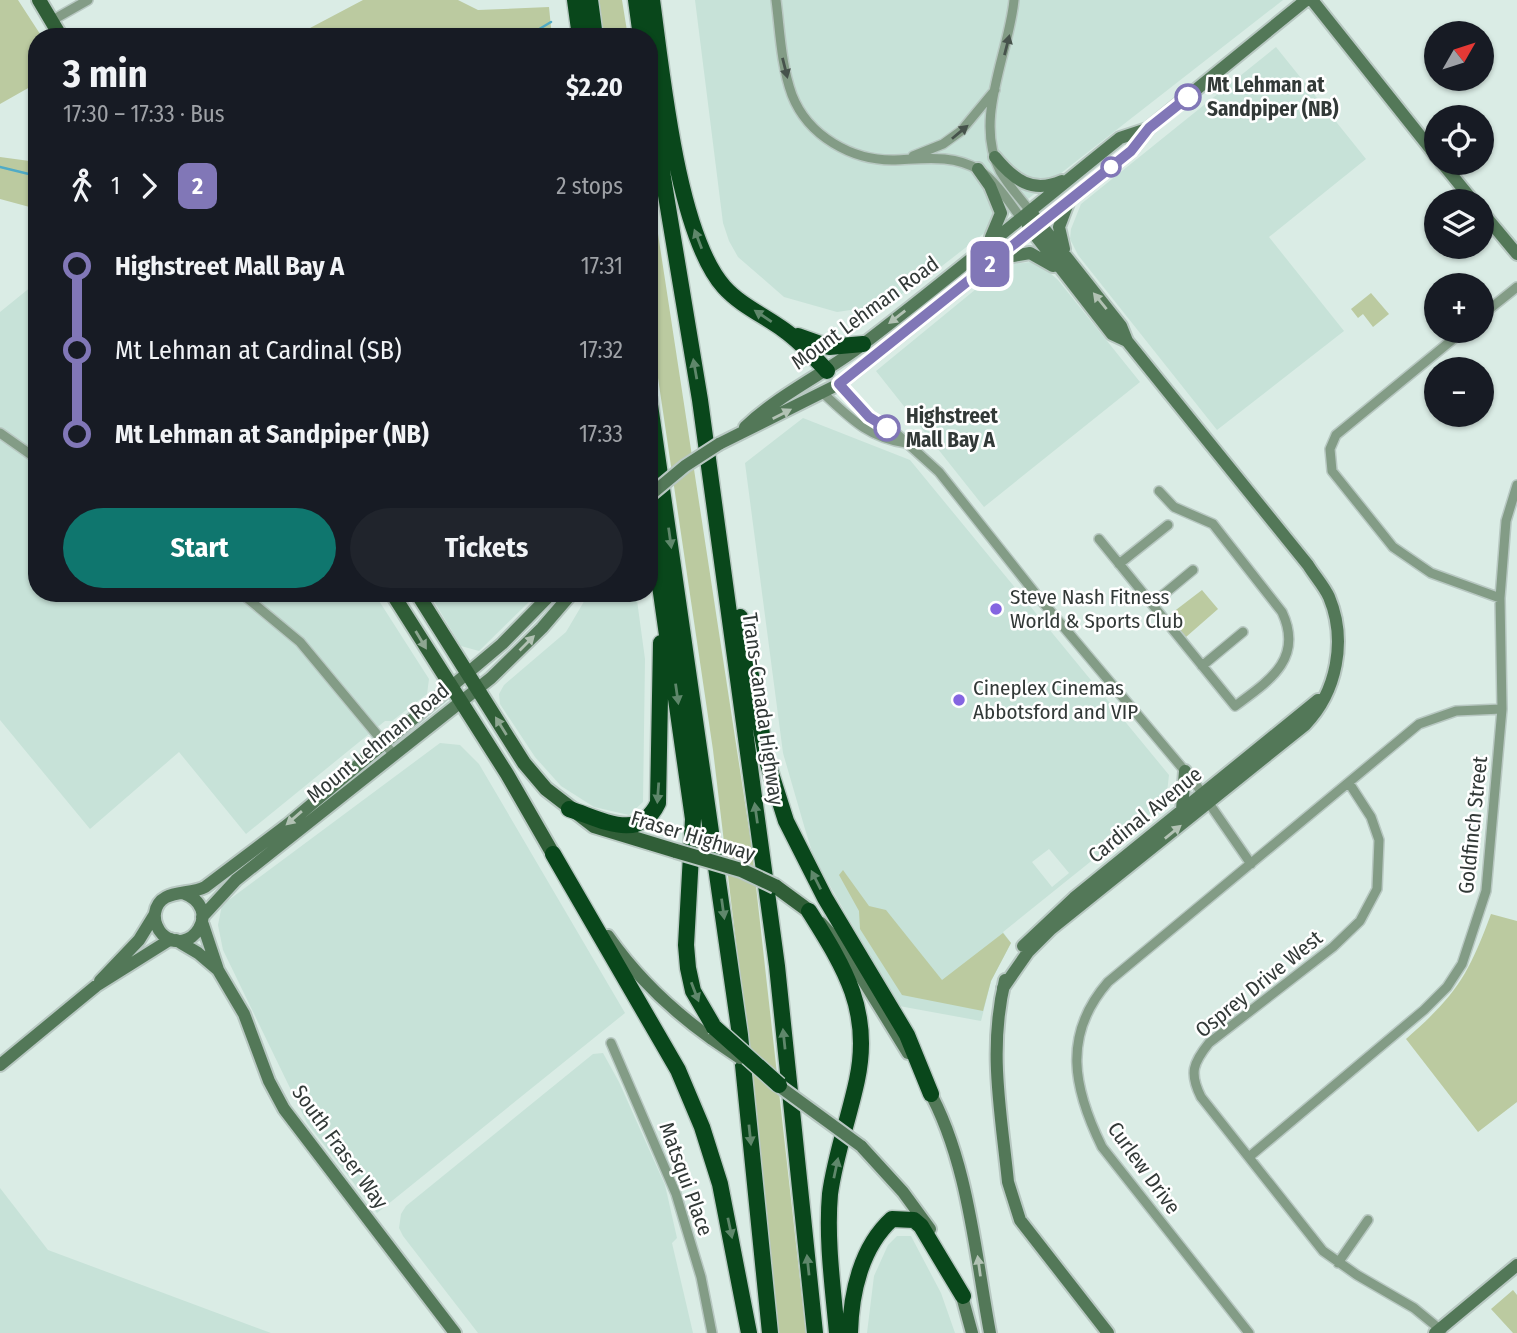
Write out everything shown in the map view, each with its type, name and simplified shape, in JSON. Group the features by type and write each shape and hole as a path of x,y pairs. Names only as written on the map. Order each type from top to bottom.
{"highway":[{"path":"575,0 579,28"},
{"path":"590,0 594,28"},
{"path":"636,0 640,28"},
{"path":"652,0 656,28"},
{"path":"658,42 686,204 697,239 724,288 785,331 827,371"},
{"name":"Trans-Canada Highway","path":"658,147 700,400 777,966 815,1333"},
{"path":"785,331 829,348 863,344"},
{"path":"700,400 767,761 786,821 825,898 907,1035 931,1094"},
{"path":"658,461 738,1022 770,1333"},
{"path":"658,565 693,819 686,945 693,991 713,1033 779,1085"},
{"path":"569,809 622,826 640,824 652,816 658,803 660,578"},
{"path":"553,854 678,1070 702,1127 730,1227 749,1333"},
{"path":"808,911 843,964 853,991 859,1022 858,1077 830,1195 832,1282 837,1333"},
{"path":"850,1333 853,1295 861,1268 879,1234 892,1219 914,1220 921,1226 962,1296"}],"main road":[{"path":"38,0 55,28"},
{"name":"Mount Lehman Road","path":"739,432 824,394 839,384 1131,151 1149,128 1306,0"},
{"path":"1312,0 1424,141"},
{"name":"Mount Lehman Road","path":"658,488 685,466 739,432 796,387 812,381 863,344 1120,138 1149,128"},
{"path":"995,157 1018,181 1030,186 1051,186 1072,176"},
{"path":"978,169 990,186 1001,213 997,230 982,250"},
{"path":"1451,175 1463,189"},
{"path":"1066,269 1059,227 1070,200"},
{"name":"Cardinal Avenue","path":"1003,988 1028,952 1051,929 1314,705 1329,687 1337,663 1338,630 1328,596 1308,565 1127,341 1121,326 1066,269 1026,214"},
{"path":"1494,226 1517,254"},
{"path":"991,263 1009,255 1030,253 1066,269"},
{"path":"827,371 839,384"},
{"path":"812,381 824,394"},
{"path":"398,602 603,930 640,977 668,1004 713,1033"},
{"name":"Fraser Highway","path":"423,602 534,777 569,809 594,826 758,877 808,911 842,946 931,1094 954,1155 973,1226 990,1333"},
{"name":"Mount Lehman Road","path":"183,893 197,891 214,881 508,639 543,602"},
{"name":"Mount Lehman Road","path":"202,920 236,880 477,689 525,646 564,602"},
{"path":"1182,810 1185,771"},
{"name":"Cardinal Avenue","path":"1108,1333 1020,1220 1013,1200 1008,1182 994,1045 1003,988 1009,966 1023,946 1046,922 1182,810 1205,799"},
{"path":"0,1065 96,986 139,940 162,900 183,893 197,901 202,920 194,935 173,940 96,986"},
{"path":"155,914 159,929 173,940"},
{"name":"South Fraser Way","path":"202,920 218,970 244,1014 269,1082 284,1109 455,1333"},
{"name":"South Fraser Way","path":"173,940 198,953 218,970"},
{"path":"779,1085 861,1146 919,1213 947,1258 962,1296 972,1333"},
{"path":"1440,1332 1517,1265"}],"street":[{"path":"51,21 88,0"},
{"path":"776,0 783,58 793,97 823,138 854,154 877,160 950,159 978,169 1026,214"},
{"path":"1014,0 991,128 1000,171 1026,214"},
{"path":"910,158 943,144 961,131 996,89"},
{"path":"1494,305 1517,287"},
{"path":"1448,343 1336,435 1329,459 1338,482 1393,547 1431,573 1500,598"},
{"path":"839,384 869,417 907,443 939,472 1035,593 1185,771 1251,864"},
{"path":"824,394 855,424 876,437 907,443"},
{"path":"0,433 28,453"},
{"name":"Goldfinch Street","path":"1249,1157 1424,1010 1447,987 1462,964 1486,891 1502,709 1500,598 1506,521 1517,485"},
{"path":"1099,539 1235,706 1275,674 1285,662 1290,628 1283,612 1213,524 1174,508 1158,491"},
{"path":"1119,564 1168,525"},
{"path":"1152,604 1193,570"},
{"path":"253,602 295,636 394,754"},
{"path":"1202,666 1243,632"},
{"name":"Curlew Drive","path":"1249,1333 1102,1147 1082,1094 1076,1045 1080,1026 1091,1002 1108,982 1419,724 1456,711 1502,709"},
{"name":"Osprey Drive West","path":"1349,783 1371,817 1379,840 1377,889 1372,900 1360,921 1333,947 1209,1043 1194,1061 1192,1078 1201,1097 1323,1251 1338,1263 1414,1308 1440,1332"},
{"name":"Matsqui Place","path":"611,1043 676,1194 699,1267 712,1333"},
{"path":"1338,1263 1368,1220"}],"shaded area":[{"path":"695,0 1283,0 942,266 893,300 878,306 837,312 784,297 738,257 729,241 723,223"},
{"path":"1276,47 1366,159 1269,237 1344,331 1217,430 1078,255 1070,239 1071,229 1081,204"},
{"path":"1013,264 1040,264 1058,280 1140,382 984,507 876,371 998,271"},
{"path":"28,289 28,602 380,602 429,679 427,694 392,721 385,721 246,834 179,752 90,829 0,720 0,312"},
{"path":"803,418 910,460 1169,775 1166,801 1003,932 1011,943 991,981 981,1021 899,1006 814,858 783,753 745,463","holes":["1049,849 1069,873 1052,887 1032,862"]},
{"path":"434,602 529,602 479,651 461,646"},
{"path":"584,602 637,602 645,659 643,802 629,815 594,807 561,786 535,757 500,704 499,694 504,685 566,632"},
{"path":"440,743 460,745 479,764 625,1013 377,1213 307,1123 223,950 218,925 222,905"},
{"path":"603,1053 619,1082 665,1185 677,1238 672,1243 693,1333 478,1333 403,1236 399,1228 401,1214 406,1206 593,1054"},
{"path":"0,1188 48,1250 271,1333 0,1333"},
{"path":"897,1236 911,1236 941,1293 955,1333 867,1333 874,1276 888,1245"}],"green space":[{"path":"0,0 18,0 36,28 28,28 28,88 0,104"},
{"path":"363,0 458,0 478,10 549,7 551,28 310,28"},
{"path":"598,0 622,0 627,28 603,28"},
{"path":"0,157 28,161 28,207 0,199"},
{"path":"658,234 751,842 806,1333 777,1333 748,1043 713,750 658,378"},
{"path":"1371,293 1389,314 1373,327 1363,314 1358,318 1351,309"},
{"path":"1202,590 1218,609 1186,637 1168,616"},
{"path":"843,870 869,906 886,910 942,980 1003,933 1011,943 991,981 983,1011 902,995 860,929 859,911 839,875"},
{"path":"1491,914 1517,921 1517,1102 1478,1132 1406,1039 1437,1010 1459,983 1475,954"},
{"path":"1513,1290 1517,1295 1517,1333 1513,1333 1491,1309"}],"waterway":[{"path":"541,28 551,22"},
{"path":"0,167 28,174"}],"bus line":[{"name":"2","path":"887,428 869,417 839,384 1131,151 1149,128 1188,97"}],"place":[{"name":"Mt Lehman at Sandpiper (NB)","path":"1188,97"},
{"name":"Highstreet Mall Bay A","path":"887,428"},
{"name":"Steve Nash Fitness World & Sports Club","path":"996,609"},
{"name":"Cineplex Cinemas Abbotsford and VIP","path":"959,700"}]}
